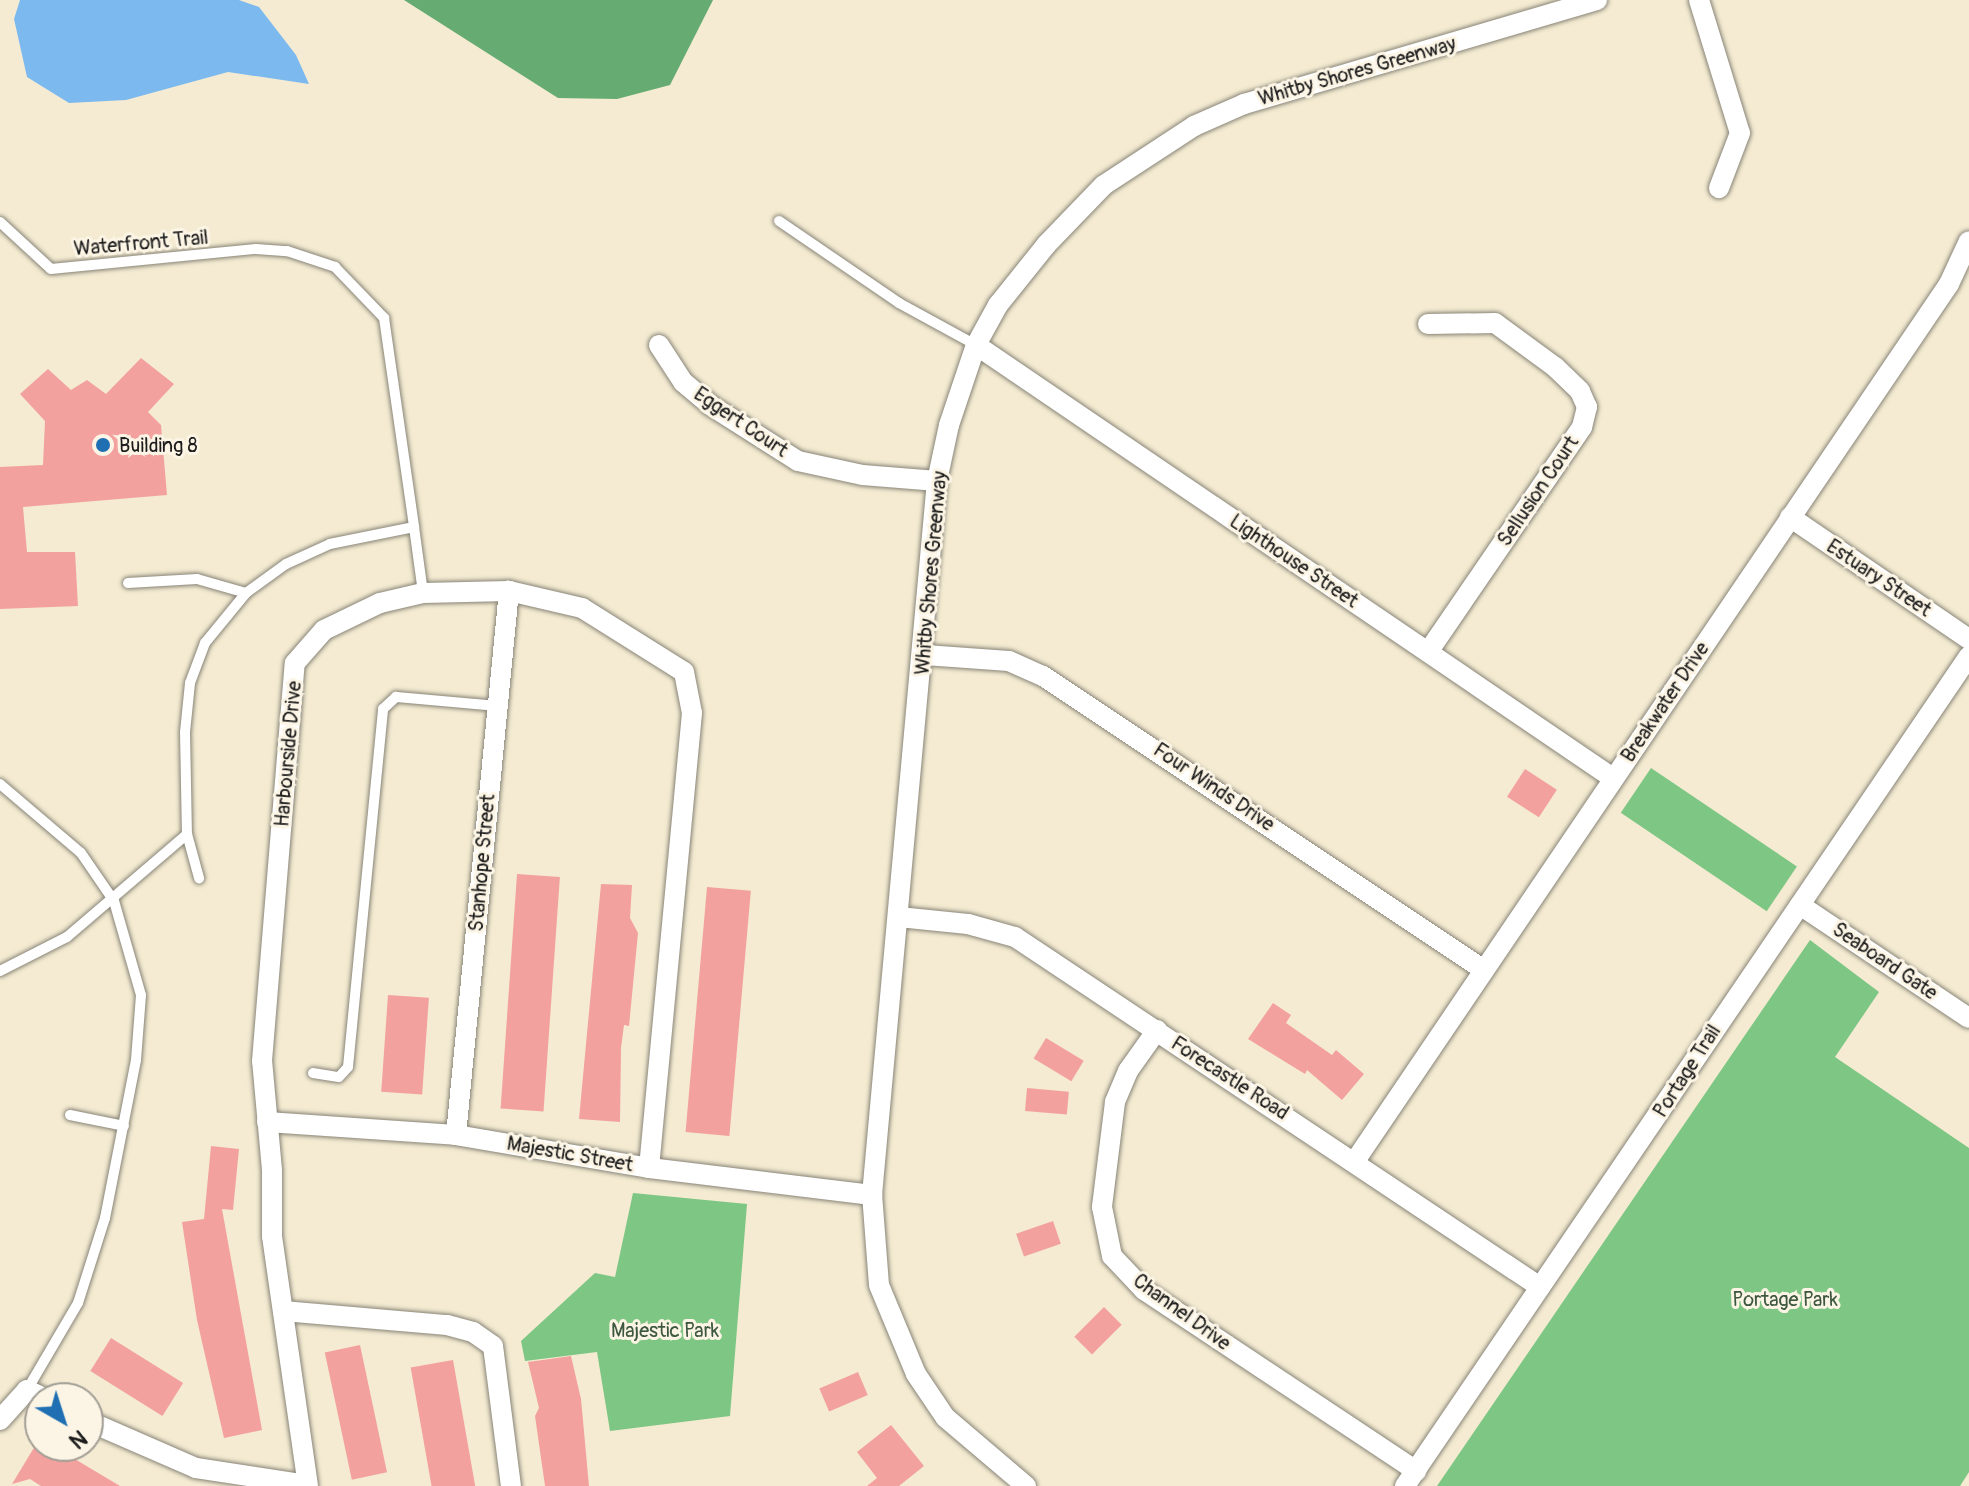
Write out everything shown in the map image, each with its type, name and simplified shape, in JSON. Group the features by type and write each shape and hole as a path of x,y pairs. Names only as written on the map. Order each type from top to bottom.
{"street":[{"name":"Whitby Shores Greenway","path":"1026,1486 945,1417 916,1374 879,1285 872,1195 925,655 937,481 949,425 976,345 998,305 1046,245 1104,185 1194,126 1244,104 1597,0"},
{"path":"1699,0 1740,133 1719,188"},
{"name":"Breakwater Drive","path":"1355,1161 1949,284 1969,241"},
{"name":"Sellusion Court","path":"1428,324 1495,323 1555,367 1580,391 1587,407 1582,427 1428,652"},
{"name":"Eggert Court","path":"659,345 683,382 710,405 798,461 863,475 937,481"},
{"name":"Lighthouse Street","path":"976,345 1613,778"},
{"name":"Estuary Street","path":"1790,517 1969,639"},
{"name":"Harbourside Drive","path":"308,1485 272,1236 262,1061 295,663 324,630 380,603 423,593 509,591 582,608 684,672 691,690 649,1168"},
{"name":"Stanhope Street","path":"456,1135 509,591"},
{"name":"Four Winds Drive","path":"925,655 1009,661 1043,676 1484,970"},
{"name":"Portage Trail","path":"1410,1478 1969,656"},
{"name":"Seaboard Gate","path":"1800,905 1969,1018"},
{"name":"Forecastle Road","path":"899,917 968,924 1015,937 1540,1287"},
{"name":"Channel Drive","path":"1157,1030 1128,1071 1115,1102 1102,1207 1112,1256 1144,1290 1410,1478"},
{"name":"Majestic Street","path":"267,1122 456,1135 649,1168 872,1195"},
{"path":"283,1311 447,1325 473,1332 493,1346 511,1486"},
{"path":"0,1420 24,1403"},
{"path":"104,1428 196,1468 308,1485"}],"lane":[{"path":"779,221 910,310 976,345"},
{"name":"Waterfront Trail","path":"0,222 51,269 256,249 287,251 335,267 384,318 423,593"},
{"path":"199,878 187,834 185,732 190,683 212,632 246,593 286,564 330,544 414,527"},
{"path":"128,583 197,579 246,593"},
{"path":"313,1073 339,1077 348,1067 383,709 396,697 496,706"},
{"path":"0,784 81,853 114,901 141,995 124,1126 105,1218 78,1303 42,1382"},
{"path":"0,971 67,937 114,901 187,834"},
{"path":"70,1115 124,1126"}],"green space":[{"path":"404,0 713,0 670,85 617,99 558,98"},
{"path":"1651,768 1797,866 1767,911 1621,813"},
{"name":"Portage Park","path":"1810,940 1879,992 1835,1057 1969,1148 1969,1472 1960,1486 1437,1486"},
{"name":"Majestic Park","path":"633,1193 747,1204 730,1416 610,1431 597,1352 525,1361 521,1341 595,1273 615,1277"}],"water":[{"path":"20,0 239,0 259,7 296,55 309,84 228,72 126,100 69,103 27,77 14,19"}],"building":[{"name":"Building 8","path":"141,358 174,384 148,412 161,425 167,495 23,507 27,552 75,552 78,606 0,609 0,467 43,465 45,421 20,394 48,369 71,390 87,380 106,394"},
{"path":"1525,769 1557,790 1539,817 1507,797"},
{"path":"517,874 560,877 544,1111 501,1108"},
{"path":"601,884 632,885 630,918 638,933 629,1026 624,1025 621,1048 620,1122 579,1119"},
{"path":"707,887 751,891 729,1136 686,1132"},
{"path":"388,995 429,998 422,1095 381,1092"},
{"path":"1273,1003 1291,1015 1286,1023 1332,1055 1336,1050 1364,1074 1342,1100 1307,1070 1305,1074 1248,1039"},
{"path":"1046,1038 1084,1061 1071,1081 1034,1059"},
{"path":"1027,1088 1069,1092 1067,1115 1025,1111"},
{"path":"211,1146 239,1149 233,1210 222,1209 262,1430 224,1438 197,1320 182,1222 204,1219"},
{"path":"1053,1221 1061,1244 1024,1256 1016,1234"},
{"path":"1104,1307 1122,1325 1092,1354 1074,1337"},
{"path":"111,1338 183,1383 162,1416 90,1371"},
{"path":"360,1345 387,1472 352,1480 325,1352"},
{"path":"571,1356 581,1399 589,1486 545,1486 535,1416 539,1408 528,1362"},
{"path":"453,1360 475,1486 432,1486 411,1367"},
{"path":"858,1372 868,1395 829,1411 819,1388"},
{"path":"891,1425 924,1466 899,1486 867,1486 877,1478 857,1452"},
{"path":"25,1462 80,1462 120,1486 41,1486 30,1479 12,1484"}],"place":[{"name":"Building 8","path":"103,445"}]}
